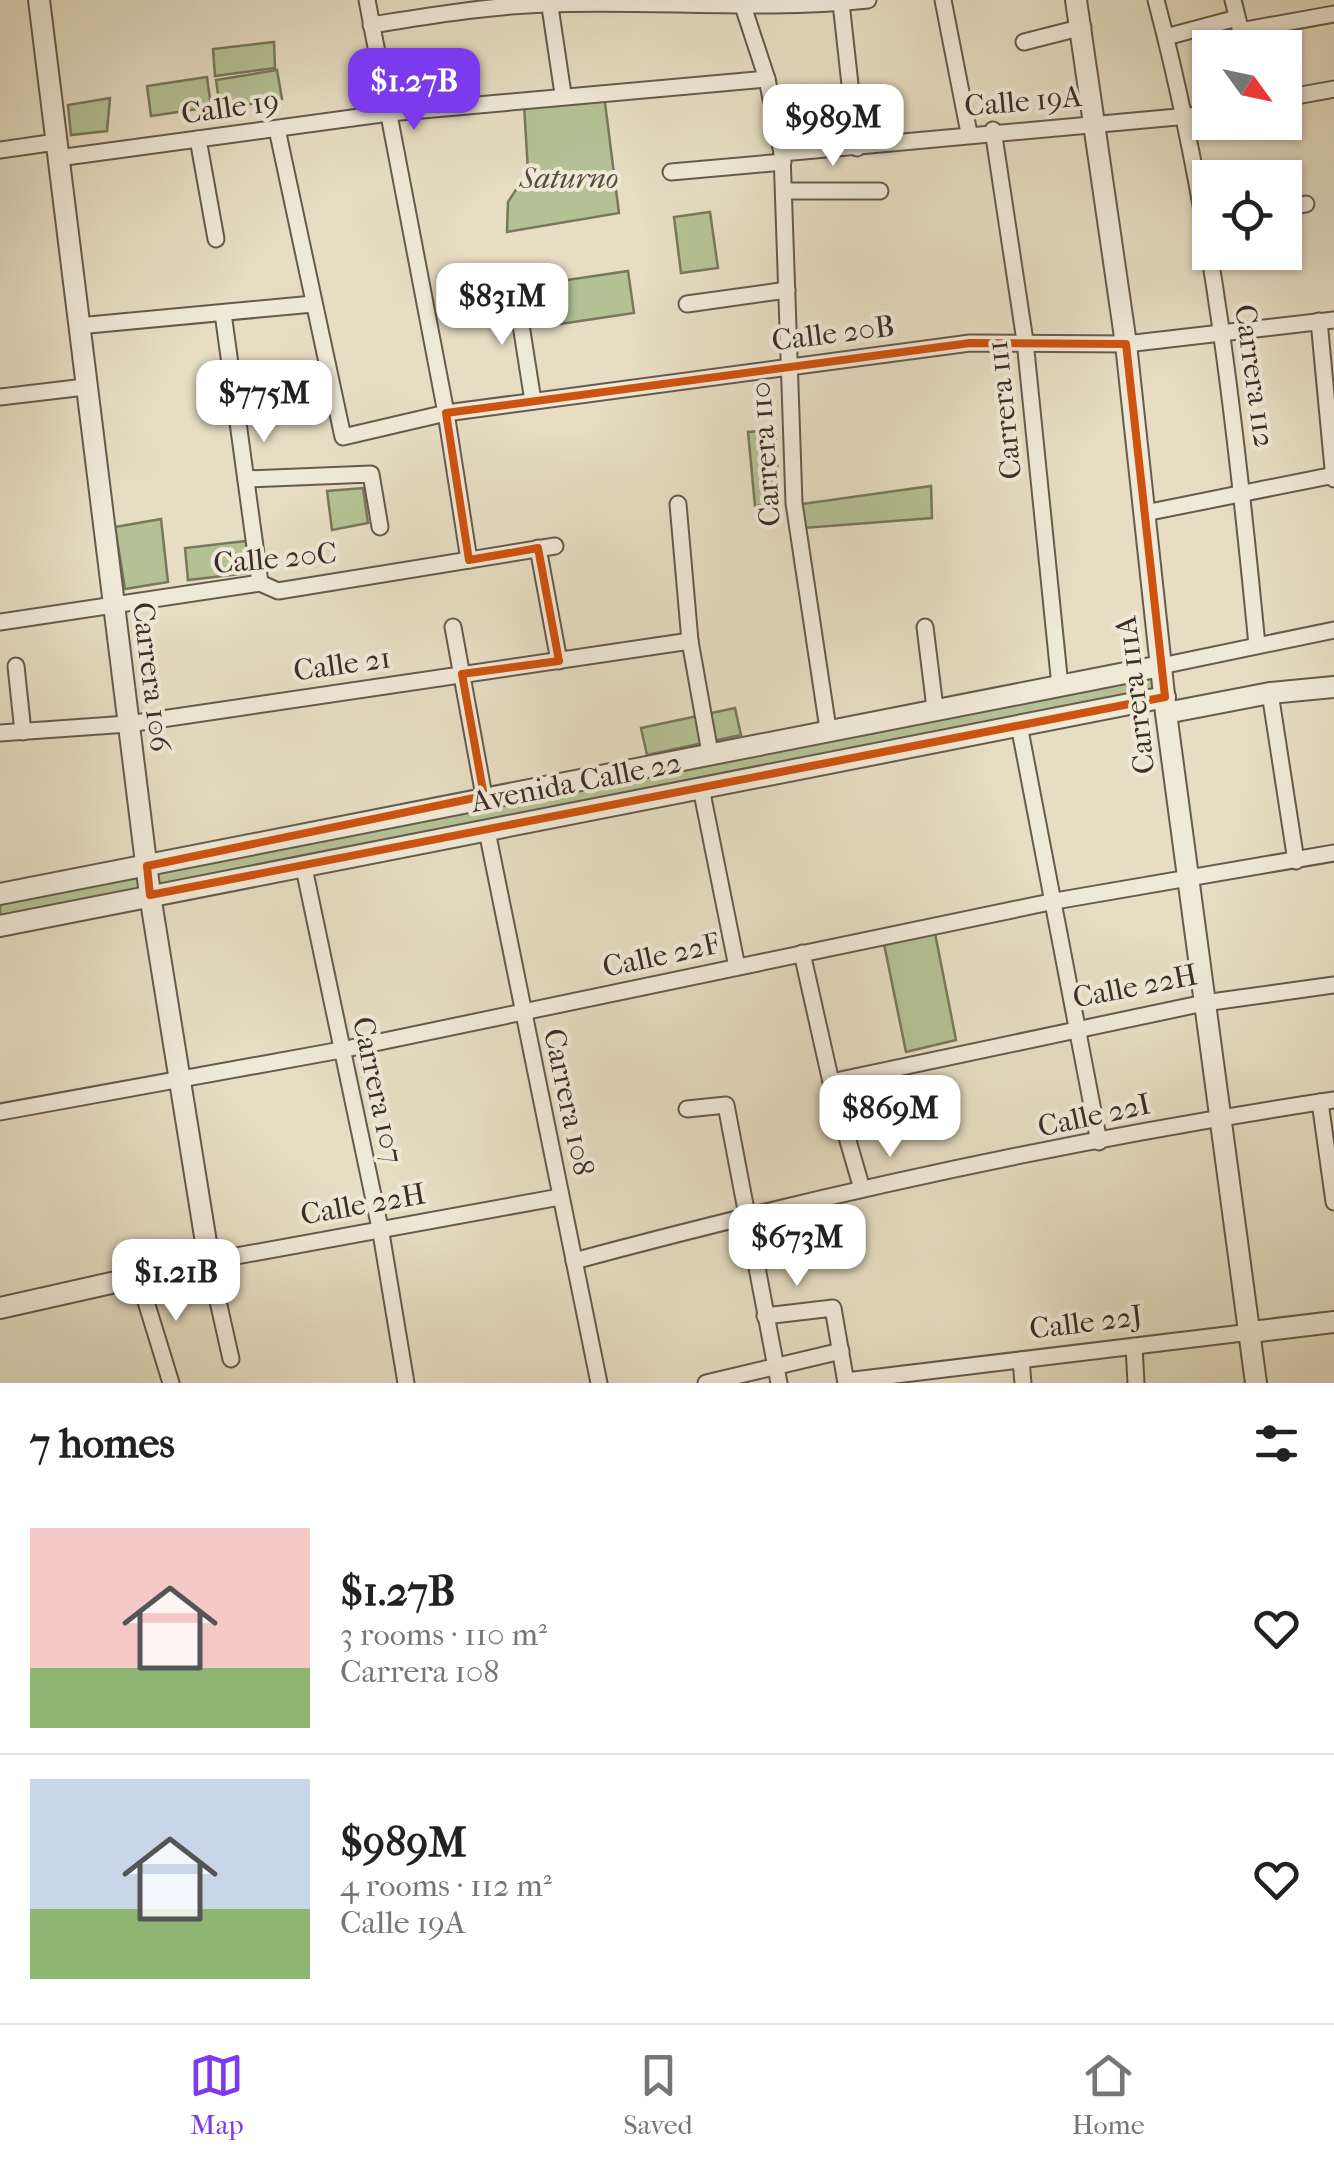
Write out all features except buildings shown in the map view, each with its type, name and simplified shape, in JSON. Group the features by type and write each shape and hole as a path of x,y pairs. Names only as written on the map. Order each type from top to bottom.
{"street":[{"name":"Carrera 106","path":"40,0 150,896 209,1262 231,1359"},
{"path":"367,0 446,413 469,560"},
{"path":"371,25 466,9 549,2 742,4 868,0"},
{"path":"942,0 969,133"},
{"name":"Carrera 111A","path":"1076,0 1126,344 1165,705 1256,1383"},
{"name":"Carrera 112","path":"1156,0 1194,160"},
{"path":"1233,0 1240,30"},
{"path":"549,2 563,94"},
{"path":"841,3 857,148"},
{"name":"Carrera 110","path":"742,4 767,79 783,158 794,503 828,729"},
{"path":"1251,30 1334,14"},
{"path":"1024,42 1082,28"},
{"path":"1166,37 1192,35"},
{"name":"Calle 19","path":"0,150 57,150 198,139 563,94 767,79"},
{"path":"1302,95 1334,89"},
{"name":"Calle 19A","path":"671,172 993,130 1192,118"},
{"path":"78,326 313,304 277,129"},
{"name":"Carrera 111","path":"993,130 1025,341 1060,686"},
{"path":"198,139 216,240"},
{"path":"785,191 880,191"},
{"path":"1302,205 1306,204"},
{"name":"Carrera 112","path":"1214,270 1257,645"},
{"path":"515,287 534,401"},
{"path":"687,304 787,290"},
{"name":"Calle 20B","path":"313,304 343,437 446,413 788,366 1025,341 1126,344 1327,321"},
{"path":"224,313 260,583"},
{"path":"1145,512 1242,490 1334,476 1327,321"},
{"path":"0,397 85,387"},
{"path":"246,479 370,474 380,527"},
{"path":"678,504 690,641 710,754"},
{"name":"Calle 20C","path":"0,621 260,583 278,591 555,546"},
{"path":"538,548 559,661"},
{"path":"453,627 484,796"},
{"path":"925,627 935,708"},
{"path":"1161,666 1334,630"},
{"name":"Calle 21","path":"0,733 128,724 690,641"},
{"path":"16,666 23,732"},
{"name":"Avenida Calle 22","path":"0,894 1161,666"},
{"name":"Avenida Calle 22","path":"0,926 1019,725 1334,687"},
{"path":"1270,693 1296,861"},
{"path":"1019,725 1099,1142"},
{"path":"701,788 737,967"},
{"name":"Carrera 108","path":"486,831 600,1383"},
{"name":"Calle 22F","path":"0,1112 523,1014 1055,901 1334,853"},
{"name":"Carrera 107","path":"304,868 381,1233 406,1383"},
{"path":"802,953 831,1082 862,1189"},
{"name":"Calle 22H","path":"831,1082 1204,1003 1334,984"},
{"path":"1327,1100 1334,1202"},
{"name":"Calle 22I","path":"574,1261 862,1189 1220,1116 1327,1100"},
{"path":"686,1108 722,1103 734,1134 777,1376"},
{"name":"Calle 22H","path":"0,1308 209,1262 560,1197"},
{"path":"139,1279 171,1383"},
{"path":"766,1316 833,1308 846,1382"},
{"name":"Calle 22J","path":"846,1382 1334,1322"},
{"path":"1134,1346 1136,1383"},
{"path":"706,1383 777,1376 841,1351"},
{"path":"1021,1360 1023,1383"}],"highlighted area":[{"path":"970,343 1126,344 1165,697 150,895 147,866 484,796 462,674 559,661 538,548 469,560 446,413"}],"green space":[{"path":"274,42 275,68 215,76 213,49"},
{"path":"277,70 282,99 220,109 216,80"},
{"path":"207,77 211,107 151,116 147,86"},
{"name":"Saturno","path":"604,95 619,213 507,232 508,202 528,171 524,105"},
{"path":"110,98 107,131 71,135 68,105"},
{"path":"710,212 718,268 681,273 674,217"},
{"path":"628,271 634,313 553,325 547,283"},
{"path":"775,430 780,503 755,506 748,432"},
{"path":"931,486 932,518 804,528 802,504"},
{"path":"363,488 368,523 332,530 327,491"},
{"path":"161,519 168,582 125,589 115,527"},
{"path":"246,541 249,573 188,580 185,548"},
{"path":"1152,674 1154,693 159,888 156,867"},
{"path":"735,708 741,735 647,755 641,728"},
{"path":"138,872 142,891 0,919 0,898"},
{"path":"935,933 956,1040 906,1052 884,944"}]}
